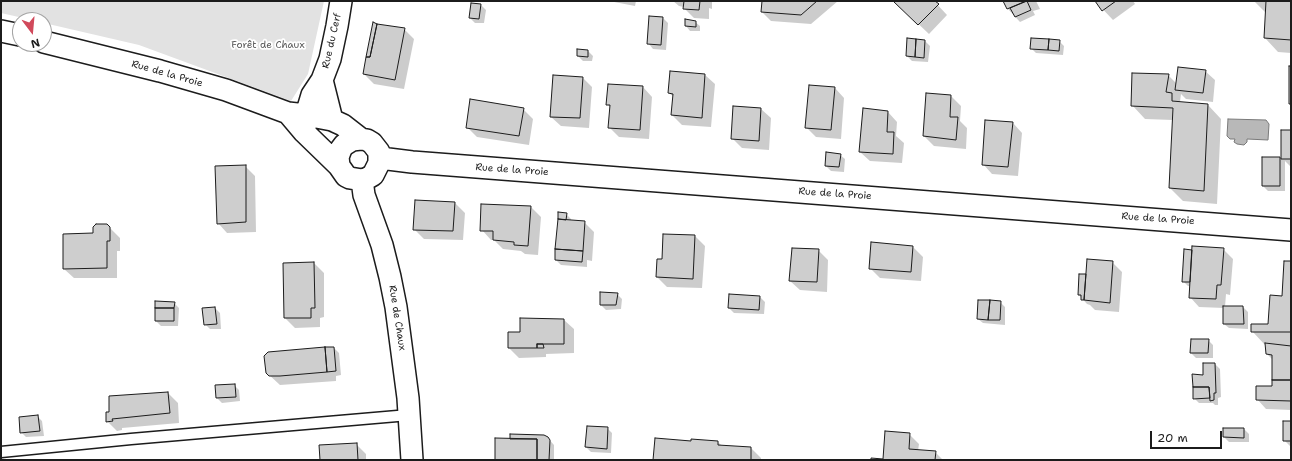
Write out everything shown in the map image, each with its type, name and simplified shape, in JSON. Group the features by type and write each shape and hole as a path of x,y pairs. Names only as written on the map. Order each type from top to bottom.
{"street":[{"name":"Rue du Cerf","path":"299,120 322,80 330,59 341,1"},
{"path":"1,31 12,34"},
{"name":"Rue de la Proie","path":"52,44 174,75 226,90 299,120 332,120 361,139"},
{"name":"Rue du Cerf","path":"322,80 332,120"},
{"name":"Rue de la Proie","path":"299,120 339,166"},
{"path":"361,139 372,143 379,152 380,158 378,167 373,175 366,179 356,180 346,176 339,166 338,157 344,145 352,140 361,139"},
{"name":"Rue de la Proie","path":"380,158 412,162 1291,230"},
{"name":"Rue de Chaux","path":"362,180 364,195 382,245 390,277 400,334 409,415 412,460"}],"lane":[{"path":"1,452 131,439 409,415"}],"green space":[{"name":"Forêt de Chaux","path":"1,1 324,1 308,74 291,101 139,45 52,25 52,12 12,12 12,15 1,13"}],"shaded area":[{"path":"1228,119 1266,120 1269,124 1268,140 1247,139 1247,142 1244,145 1237,144 1234,142 1235,139 1230,139 1227,136"}],"building":[{"path":"684,1 700,1 699,10 683,9"},
{"path":"762,1 817,1 801,15 761,12"},
{"path":"893,1 935,1 939,4 918,25"},
{"path":"1003,1 1026,1 1007,9"},
{"path":"1027,1 1031,10 1015,17 1010,8"},
{"path":"1095,1 1116,1 1102,11"},
{"path":"1266,1 1291,1 1291,40 1264,38"},
{"path":"471,3 481,4 479,19 469,18"},
{"path":"649,16 663,17 661,45 647,44"},
{"path":"685,19 696,21 696,27 685,26"},
{"path":"373,22 377,24 370,57 366,57"},
{"path":"377,24 405,28 395,80 363,74 366,57 370,57"},
{"path":"907,38 916,39 915,57 906,56"},
{"path":"1031,38 1049,39 1048,50 1030,49"},
{"path":"916,39 925,40 924,58 915,57"},
{"path":"1049,39 1060,40 1059,51 1048,50"},
{"path":"577,49 588,50 588,57 577,56"},
{"path":"1289,66 1291,66 1291,104 1289,104"},
{"path":"1178,67 1206,70 1203,93 1175,90"},
{"path":"670,71 705,74 702,118 671,115 673,94 668,93"},
{"path":"1132,73 1169,74 1166,92 1172,93 1172,101 1208,104 1204,191 1169,188 1173,108 1131,106"},
{"path":"553,75 583,77 580,118 550,117"},
{"path":"608,84 643,86 640,130 608,128 610,105 606,105"},
{"path":"809,85 835,87 831,130 805,128"},
{"path":"926,93 951,95 950,117 958,117 956,140 923,136"},
{"path":"470,99 524,108 519,136 466,128"},
{"path":"733,106 761,108 759,141 731,139"},
{"path":"863,108 888,111 887,132 894,132 893,154 859,152"},
{"path":"985,120 1013,122 1008,167 982,165"},
{"path":"1281,130 1291,130 1291,159 1281,159"},
{"path":"826,152 841,154 839,167 825,166"},
{"path":"1262,157 1280,157 1280,186 1262,186"},
{"path":"246,165 246,222 217,224 215,166"},
{"path":"415,200 455,202 453,231 413,230"},
{"path":"481,204 531,206 528,246 514,245 514,242 493,240 493,231 480,231"},
{"path":"558,212 567,213 566,220 558,219"},
{"path":"558,219 585,221 583,251 555,249"},
{"path":"96,224 107,224 110,227 110,241 107,241 107,268 63,269 63,234 93,233 93,227"},
{"path":"663,234 695,235 693,279 656,277 657,259 662,259"},
{"path":"871,242 913,246 911,272 869,269"},
{"path":"1192,246 1224,248 1221,285 1217,285 1216,299 1189,298"},
{"path":"792,248 819,249 817,282 789,281"},
{"path":"555,249 583,251 582,262 555,260"},
{"path":"1184,249 1192,250 1190,282 1182,282"},
{"path":"1087,259 1113,261 1110,303 1084,300"},
{"path":"1284,261 1291,261 1291,332 1251,332 1251,324 1268,324 1270,295 1282,296"},
{"path":"314,262 315,308 311,308 311,318 284,318 283,263"},
{"path":"1079,274 1086,274 1084,300 1081,300 1081,295 1078,295"},
{"path":"600,292 618,293 616,305 600,305"},
{"path":"729,294 760,296 759,310 728,308"},
{"path":"978,300 990,300 988,320 977,319"},
{"path":"990,300 1001,301 1000,320 988,320"},
{"path":"155,301 175,302 174,308 155,308"},
{"path":"1223,306 1243,306 1244,324 1223,324"},
{"path":"215,307 217,324 204,325 202,308"},
{"path":"155,308 174,308 174,321 155,321"},
{"path":"520,318 564,319 564,344 537,344 537,348 508,348 508,332 520,332"},
{"path":"1191,339 1209,339 1208,353 1190,353"},
{"path":"1265,343 1291,346 1291,380 1272,380 1272,355 1266,354"},
{"path":"537,344 543,344 544,348 537,348"},
{"path":"325,347 327,372 280,376 269,376 266,373 264,356 268,352"},
{"path":"325,347 334,347 336,371 327,372"},
{"path":"1203,363 1215,363 1216,393 1214,393 1214,400 1210,401 1209,387 1193,387 1192,374 1203,375"},
{"path":"1272,380 1291,380 1291,401 1256,400 1256,386 1272,386"},
{"path":"235,384 236,397 216,398 215,385"},
{"path":"1193,387 1209,387 1210,398 1193,399"},
{"path":"168,392 170,413 112,419 113,421 106,422 106,412 109,412 109,396"},
{"path":"38,415 40,431 20,433 19,417"},
{"path":"1283,421 1291,421 1291,441 1283,441"},
{"path":"587,426 608,427 607,449 585,447"},
{"path":"1223,428 1244,428 1244,438 1223,437"},
{"path":"885,431 910,433 909,449 936,451 935,460 871,460 871,458 883,459"},
{"path":"510,434 544,435 548,437 550,440 549,460 537,460 537,439 510,439"},
{"path":"495,438 537,439 537,460 495,460"},
{"path":"655,438 691,441 691,439 718,441 718,445 751,447 751,460 653,460"},
{"path":"357,443 358,460 320,460 319,445"}]}
